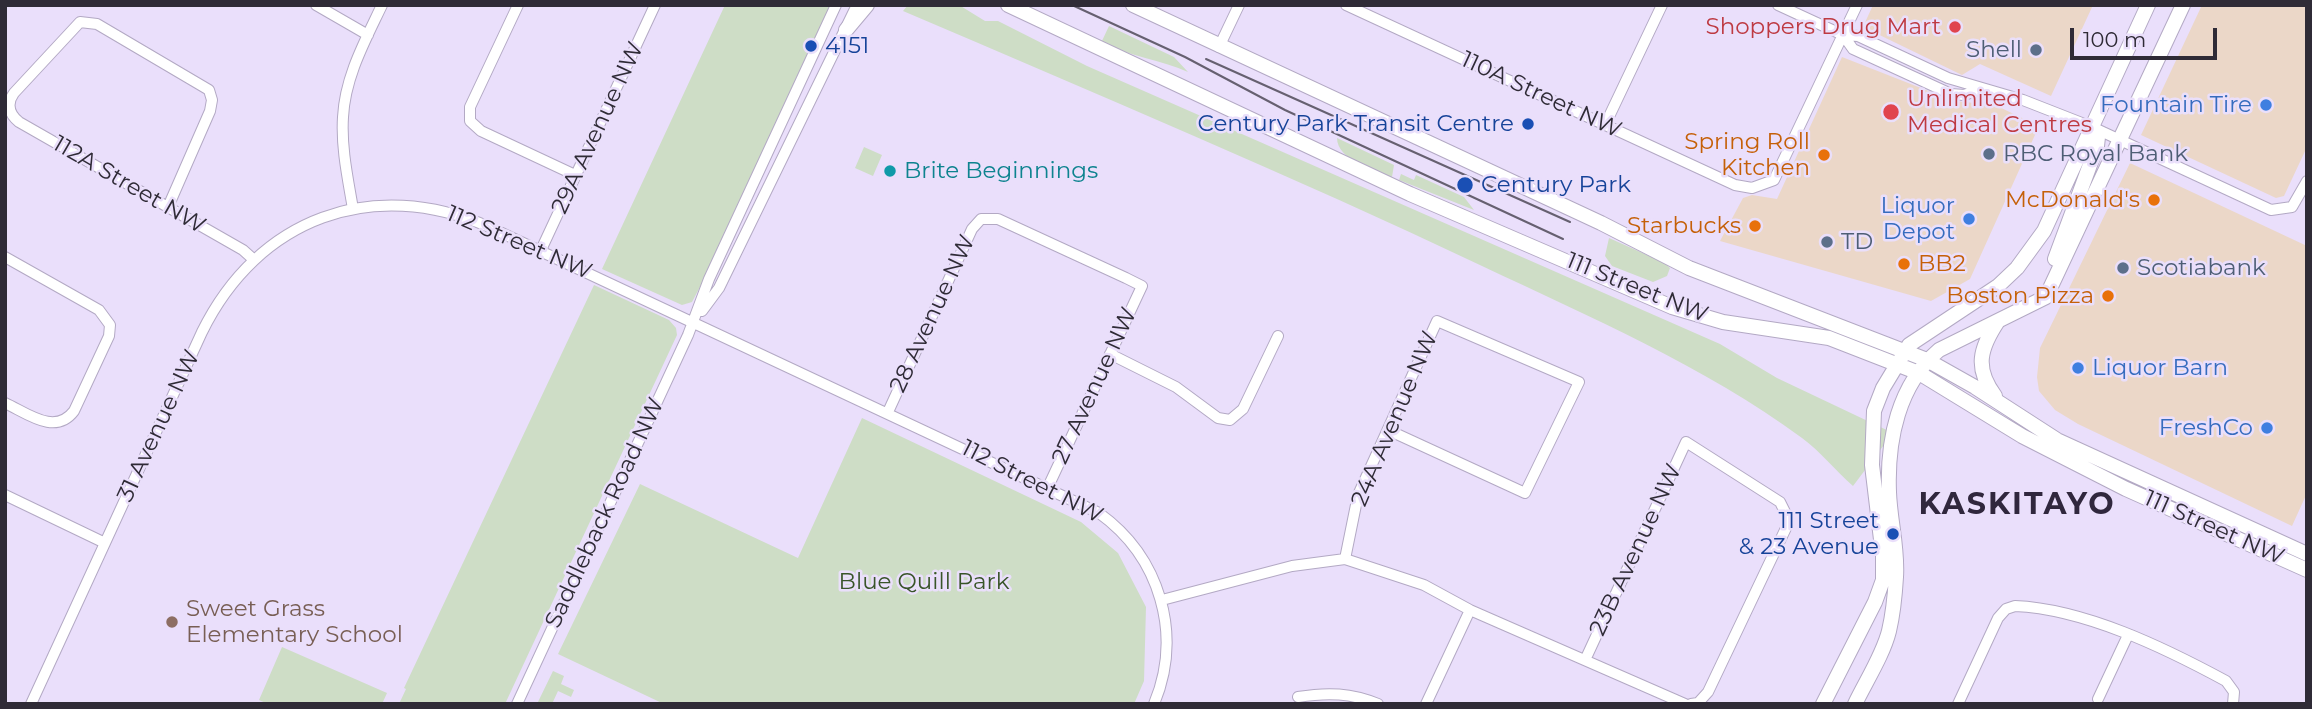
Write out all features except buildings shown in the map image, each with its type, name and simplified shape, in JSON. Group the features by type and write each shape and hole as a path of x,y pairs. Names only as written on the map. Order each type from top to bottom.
{"main road":[{"path":"846,30 867,5"},
{"name":"111 Street NW","path":"1008,5 1410,194 1672,307 1723,322 1829,338 1897,365 1923,367 2000,402 2057,440 2307,554"},
{"name":"111 Street NW","path":"1133,5 1601,223 1689,268 1905,350 1923,367 2057,454 2126,489 2307,570"},
{"path":"1823,704 1875,602 1883,580 1883,556 1872,466 1874,411 1905,350 1973,306 2017,268 2044,231 2148,5"},
{"path":"1855,704 1889,632 1896,576 1896,540 1889,494 1889,450 1896,415 1923,367 1972,331 2046,297 2183,5"},
{"path":"2050,289 2046,281 2097,146 2098,137 2092,127"},
{"path":"1998,321 1985,341 1980,357 1982,375 2000,402"}],"street":[{"path":"316,5 368,35"},
{"path":"353,209 343,116 351,74 382,5"},
{"path":"518,5 470,107 470,121 481,131 575,175"},
{"name":"29A Avenue NW","path":"541,250 655,5"},
{"name":"Saddleback Road NW","path":"517,704 694,322 709,279 836,5"},
{"name":"Saddleback Road NW","path":"694,322 719,288 857,5"},
{"path":"1219,47 1239,5"},
{"name":"110A Street NW","path":"1346,5 1735,185 1752,188 1774,180 1843,35"},
{"path":"1605,125 1662,5"},
{"path":"1778,5 1843,35 1858,36 1948,78 2022,100 2092,127 2266,208 2287,209 2295,204 2307,181"},
{"path":"1843,35 1857,5"},
{"name":"112A Street NW","path":"168,207 209,111 211,95 199,83 97,24 85,21 71,29 14,93 9,108 19,122 243,250 253,259"},
{"name":"112 Street NW","path":"353,209 395,204 440,210 480,223 1088,506 1122,531 1147,565 1162,600 1167,628 1167,654 1154,704"},
{"name":"31 Avenue NW","path":"31,704 208,320 222,295 253,259 303,226 353,209"},
{"name":"27 Avenue NW","path":"981,219 998,219 1142,286 1048,487"},
{"name":"28 Avenue NW","path":"888,412 972,229 981,219"},
{"path":"5,257 99,310 108,320 110,331 74,411 61,423 47,422 5,403"},
{"name":"24A Avenue NW","path":"1345,559 1358,495 1437,321 1578,382 1525,493 1388,429"},
{"path":"1110,354 1168,382 1218,418 1230,420 1244,409 1278,336"},
{"name":"23B Avenue NW","path":"1586,658 1686,442 1780,502 1787,516 1786,528 1708,692 1694,703"},
{"path":"5,495 105,543"},
{"path":"1162,600 1292,566 1345,559 1424,585 1469,610 1586,658 1685,704"},
{"path":"1958,704 1998,618 2006,609 2021,606 2066,615 2128,635 2220,678 2233,688 2233,704"},
{"path":"1426,704 1469,610"},
{"path":"2098,699 2128,635"},
{"path":"1298,697 1321,693 1354,694 1378,704"}],"shaded area":[{"path":"1873,5 2093,5 2051,96 1980,64 1962,75 1863,27"},
{"path":"2202,5 2307,5 2307,147 2284,196 2276,198 2141,135"},
{"path":"1842,57 1954,101 1995,105 2039,126 1970,279 1931,301 1720,241 1743,198 1752,195 1777,199"},
{"path":"2130,163 2307,246 2307,493 2292,526 2078,424 2055,410 2039,391 2037,377 2040,348"}],"green space":[{"path":"725,5 831,5 701,285 692,302 682,305 602,269"},
{"path":"908,5 959,5 985,21 998,21 1087,66 1720,344 1777,378 1893,433 1853,486 1809,443 1765,412 1646,344 1339,200 903,11"},
{"path":"1109,26 1174,57 1188,72 1101,43"},
{"path":"1337,138 1394,165 1392,177 1350,158 1339,146"},
{"path":"864,147 882,155 873,176 855,168"},
{"path":"1401,174 1414,180 1416,175 1464,197 1474,210 1399,180"},
{"path":"1609,238 1665,263 1670,268 1667,276 1653,282 1612,266 1605,256"},
{"path":"594,285 669,320 676,328 677,335 505,704 399,704 406,689 404,688"},
{"name":"Blue Quill Park","path":"862,418 1081,522 1118,553 1146,607 1144,681 1134,704 664,704 558,654 640,484 798,558"},
{"path":"282,647 387,693 382,704 268,704 259,700"},
{"path":"553,671 564,676 561,684 574,690 571,697 558,691 552,704 537,704"}],"tram line":[{"path":"1072,5 1185,57 1285,110 1563,239"},
{"path":"1206,59 1570,222"}],"place":[{"name":"Shoppers Drug Mart","path":"1955,27"},
{"name":"4151","path":"811,46"},
{"name":"Shell","path":"2036,50"},
{"name":"Fountain Tire","path":"2266,105"},
{"name":"Unlimited Medical Centres","path":"1891,112"},
{"name":"Century Park Transit Centre","path":"1528,124"},
{"name":"RBC Royal Bank","path":"1989,154"},
{"name":"Spring Roll Kitchen","path":"1824,155"},
{"name":"Brite Beginnings","path":"890,171"},
{"name":"Century Park","path":"1465,185"},
{"name":"McDonald's","path":"2154,200"},
{"name":"Liquor Depot","path":"1969,219"},
{"name":"Starbucks","path":"1755,226"},
{"name":"TD","path":"1827,242"},
{"name":"BB2","path":"1904,264"},
{"name":"Scotiabank","path":"2123,268"},
{"name":"Boston Pizza","path":"2108,296"},
{"name":"Liquor Barn","path":"2078,368"},
{"name":"FreshCo","path":"2267,428"},
{"name":"111 Street & 23 Avenue","path":"1893,534"},
{"name":"Sweet Grass Elementary School","path":"172,622"}],"district":[{"name":"KASKITAYO","path":"2017,505"}]}
